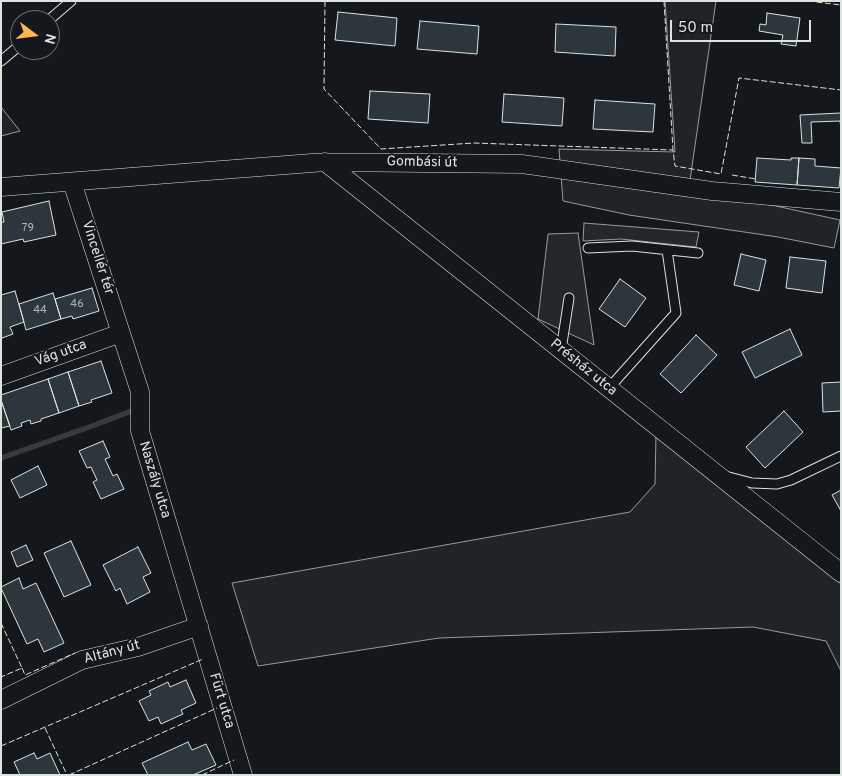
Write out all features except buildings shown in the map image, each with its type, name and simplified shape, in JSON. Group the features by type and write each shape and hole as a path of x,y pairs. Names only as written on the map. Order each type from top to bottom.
{"street":[{"name":"Gombási út","path":"1,187 325,162 522,164 712,191 841,202"},
{"name":"Présház utca","path":"325,162 841,574"},
{"name":"Vincellér tér","path":"72,182 121,333"},
{"name":"Vág utca","path":"1,376 121,333"},
{"name":"Naszály utca","path":"121,333 140,392 140,431 198,626"},
{"name":"Altány út","path":"1,700 82,660 138,646 198,626"},
{"name":"Fürt utca","path":"198,626 243,775"}],"lane":[{"path":"60,10 71,1"},
{"path":"588,248 632,246 698,254"},
{"path":"609,388 676,313 667,250"},
{"path":"561,350 569,298"},
{"path":"715,473 752,482 777,484 791,480 841,456"}],"shaded area":[{"path":"665,1 716,1 689,187 840,220 834,248 778,237 629,215 563,201 559,149 675,152"},
{"path":"1,107 20,131 1,136"},
{"path":"584,223 699,232 696,247 621,239 583,241"},
{"path":"578,233 594,345 538,319 548,234"},
{"path":"656,434 841,584 841,671 826,641 753,627 439,638 258,666 232,583 630,512 655,484"}],"waterway":[{"path":"1,458 134,410"}],"fence":[{"path":"325,1 324,89 381,149 474,143 673,150 675,166 721,174 739,78 841,90"},
{"path":"664,1 673,150"},
{"path":"808,1 841,5"},
{"path":"732,175 756,179"},
{"path":"1,623 22,668 1,677"},
{"path":"22,668 25,675 75,653"},
{"path":"1,746 203,659"},
{"path":"69,775 217,708"},
{"path":"45,728 67,775"},
{"path":"202,775 234,760"}]}
